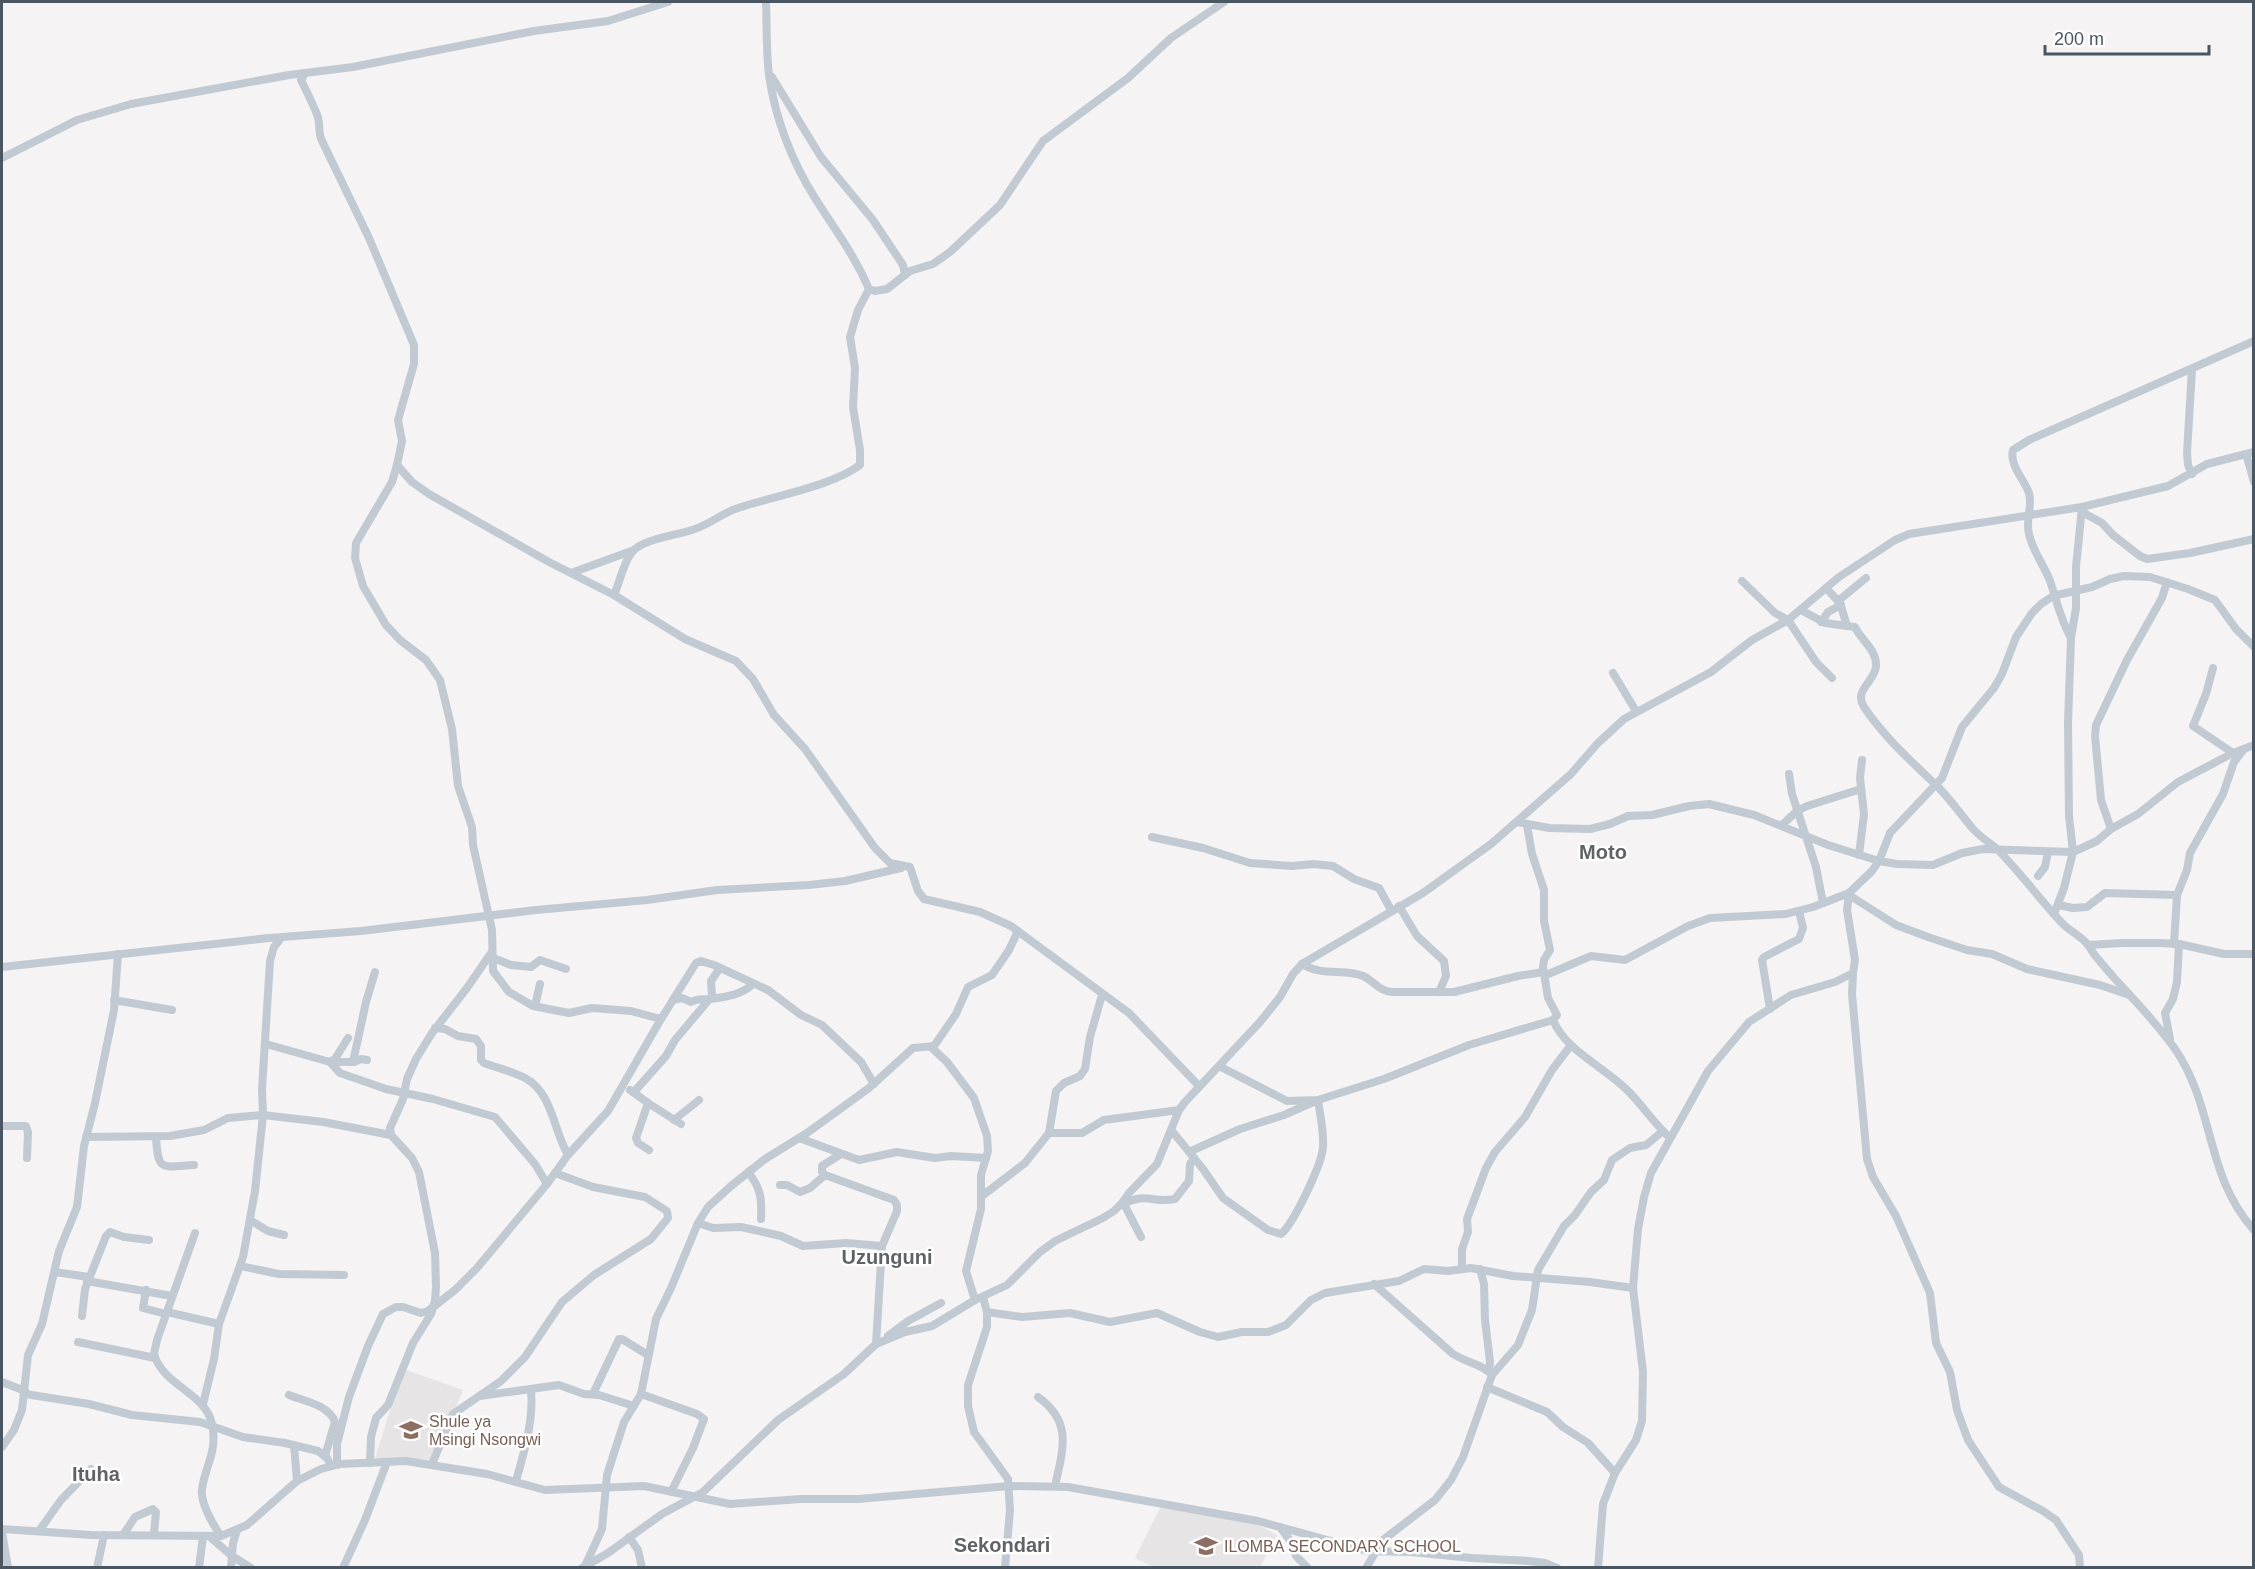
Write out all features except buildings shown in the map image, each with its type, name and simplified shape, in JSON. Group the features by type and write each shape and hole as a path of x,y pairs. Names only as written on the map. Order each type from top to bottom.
{"street":[{"path":"2,158 77,120 123,106 353,66 534,31 608,21 668,2"},
{"path":"571,573 659,539 701,527 740,507 844,474 860,465 853,407 855,368 850,337 858,310 868,289 855,259 814,197 788,145 769,74 766,2"},
{"path":"868,289 875,291 887,289 905,275 933,264 950,252 1000,205 1043,141 1128,78 1172,38 1224,2"},
{"path":"305,73 301,80 309,93 318,117 318,131 322,141 375,250 385,280 414,345 414,364 398,420 402,441 397,465 392,482 356,543 355,558 363,586 386,625 400,640 426,660 440,680 452,729 458,786 472,827 473,845 489,916 493,971 501,985 520,1000 535,1006 568,1013 592,1008 631,1011 661,1019"},
{"path":"769,74 826,164 867,211 903,265 905,275"},
{"path":"2071,638 2059,615 2049,579 2036,556 2029,535 2026,524 2030,499 2012,458 2012,453 2016,448 2253,340"},
{"path":"2192,369 2187,453 2188,465 2192,474"},
{"path":"1122,1205 1128,1193 1157,1164 1179,1110 1272,1008 1302,964 1442,880 1517,822 1571,774 1597,744 1636,711 1702,677 1752,640 1788,620 1850,569 1895,540 1909,534 2028,515 2082,510 2168,486 2207,464 2250,453 2253,482"},
{"path":"397,465 412,482 424,491 614,595 685,639 730,657 742,665 774,715 808,753 875,848 891,863 908,866"},
{"path":"2082,510 2102,523 2113,535 2140,556 2147,559 2190,554 2253,539"},
{"path":"2056,909 2073,852 2068,789 2071,638 2076,608 2082,510"},
{"path":"614,595 634,549"},
{"path":"1302,964 1319,971 1364,976 1386,991 1454,992 1518,976 1545,973 1591,956 1625,960 1688,926 1710,918 1786,914 1849,894 1879,861 1890,832 1945,774 1962,727 2002,674 2016,637 2036,609 2053,596 2124,576 2150,577 2215,600 2236,629 2253,646"},
{"path":"1821,622 1828,612 1866,578"},
{"path":"1742,581 1775,613 1788,620 1816,662 1832,678"},
{"path":"2111,829 2101,800 2096,725 2127,660 2162,598 2167,582"},
{"path":"1826,588 1839,603 1847,626"},
{"path":"1801,610 1821,622 1855,627 1867,643 1876,661 1874,673 1861,693 1862,704 1891,741 1936,785 1976,832 1996,848 2056,909 2065,926 2088,945 2099,961 2171,1043 2192,1076 2227,1191 2235,1207 2253,1230"},
{"path":"2213,668 2206,694 2193,726 2233,753"},
{"path":"1613,673 1636,711"},
{"path":"1517,822 1556,829 1590,829 1628,816 1657,814 1699,804 1739,810 1782,825 1807,837 1879,861 1916,866 1933,865 1969,851 1996,848 2073,852 2097,841 2178,782 2253,745"},
{"path":"2171,1043 2165,1013 2173,999 2177,982 2177,895 2187,870 2190,853 2223,794 2234,762 2244,749"},
{"path":"1859,855 1864,814 1860,773 1862,760"},
{"path":"1789,774 1797,811 1819,878 1823,903"},
{"path":"1782,825 1797,811 1846,792 1861,789"},
{"path":"880,1342 932,1326 1012,1281 1054,1241 1103,1218 1122,1205 1143,1197 1175,1199 1190,1181 1192,1155 1240,1129 1284,1115 1318,1100 1384,1079 1469,1045 1553,1020 1557,1015 1548,998 1543,963 1550,950 1544,921 1544,890 1530,848 1527,825"},
{"path":"1152,837 1203,848 1250,864 1333,866 1354,879 1379,888 1417,936 1444,961 1446,976 1439,993"},
{"path":"2038,876 2045,867 2048,852"},
{"path":"2,967 653,899 717,890 809,885 844,881 908,866"},
{"path":"908,866 918,891 924,899 989,915 1004,921 1129,1013 1199,1086"},
{"path":"2056,909 2087,907 2105,892 2177,895"},
{"path":"1849,894 1847,910 1855,960 1852,994 1869,1168 1896,1216 1930,1293 1934,1335 1941,1356 1950,1372 1953,1396 1961,1423 1972,1447 1999,1486 2052,1517 2079,1555 2080,1568"},
{"path":"1849,894 1896,925 1928,937 1967,950 1992,954 2027,969 2100,985 2132,996"},
{"path":"1770,1009 1762,960 1799,939 1803,927 1799,911"},
{"path":"584,1567 602,1529 605,1487 620,1432 641,1394 656,1319 698,1223 708,1207 748,1172 874,1084 913,1048 930,1047 936,1044 953,1018 968,987 993,975 1018,931"},
{"path":"202,1404 216,1347 219,1324 240,1266 255,1191 263,1115 262,1089 270,961 274,947 281,938"},
{"path":"2088,945 2176,944 2223,954 2253,954"},
{"path":"3,1442 17,1423 25,1392 28,1355 39,1331 61,1245 77,1207 86,1137 95,1103 114,1000 118,954"},
{"path":"491,955 519,966 531,967 540,960 566,969"},
{"path":"391,1136 390,1128 405,1093 410,1070 435,1028 491,955"},
{"path":"334,1466 349,1397 381,1317 396,1307 421,1313 434,1307 477,1268 547,1184 568,1155 601,1121 624,1087 661,1019 696,963 701,961 720,968 768,990 801,1015 826,1028 861,1062 874,1084"},
{"path":"634,1092 666,1056 675,1040 709,999 712,994 711,981 720,968"},
{"path":"353,1062 375,972"},
{"path":"1598,1568 1601,1512 1615,1473 1636,1440 1642,1421 1643,1372 1633,1288 1644,1197 1667,1135 1715,1061 1749,1022 1791,995 1835,982 1853,973"},
{"path":"535,1006 540,984"},
{"path":"673,1000 682,998 692,1002 699,998 709,999 741,993 753,984"},
{"path":"982,1196 1025,1163 1049,1133 1056,1091 1069,1080 1080,1076 1085,1069 1090,1036 1102,995"},
{"path":"114,1000 172,1010"},
{"path":"1553,1020 1558,1033 1624,1087 1667,1135"},
{"path":"435,1028 446,1029 458,1036 476,1039 481,1047 481,1058 484,1063 516,1074 534,1084 548,1104 556,1130 568,1155"},
{"path":"331,1062 348,1038"},
{"path":"266,1044 331,1062 367,1060"},
{"path":"1462,1268 1462,1249 1468,1232 1467,1219 1486,1168 1495,1152 1525,1117 1552,1070 1571,1045"},
{"path":"930,1047 953,1070 974,1098 987,1136 988,1146 981,1175 981,1209 966,1271 987,1312 987,1327 968,1385 968,1406 974,1432 1006,1474 1009,1486 1010,1510 1005,1568"},
{"path":"331,1062 340,1073 495,1117 535,1164 547,1184"},
{"path":"1219,1066 1287,1101 1318,1100"},
{"path":"624,1087 677,1122 699,1100"},
{"path":"1172,1131 1223,1198 1268,1230 1281,1234 1286,1230 1297,1211 1322,1156 1323,1134 1318,1100"},
{"path":"648,1103 636,1138 638,1143 649,1150"},
{"path":"1049,1133 1082,1133 1104,1120 1179,1110"},
{"path":"86,1137 156,1137 201,1131 228,1118 263,1115 323,1122 391,1136 412,1158 419,1172 435,1253 434,1307 413,1343 388,1405 376,1418 371,1437 370,1463"},
{"path":"2,1126 26,1126 28,1132 27,1158"},
{"path":"1491,1373 1513,1351 1521,1338 1532,1310 1536,1278 1549,1249 1591,1192 1604,1180 1612,1160 1630,1148 1646,1145 1667,1135"},
{"path":"156,1137 158,1160 162,1165 171,1167 194,1165"},
{"path":"799,1138 863,1160 897,1152 935,1158 951,1156 986,1158"},
{"path":"825,1176 822,1166 841,1154"},
{"path":"748,1172 756,1182 762,1196 761,1219"},
{"path":"432,1464 453,1414 501,1381 525,1357 561,1302 594,1275 651,1239 668,1218 667,1211 645,1197 592,1187 555,1173"},
{"path":"780,1185 787,1185 800,1192 810,1188 825,1176"},
{"path":"825,1176 847,1182 896,1202 897,1211 882,1246 880,1342"},
{"path":"1122,1205 1141,1237"},
{"path":"250,1220 272,1233 284,1236"},
{"path":"698,1223 713,1228 741,1227 781,1236 803,1246 846,1243 882,1246"},
{"path":"82,1316 88,1279 108,1233 149,1240"},
{"path":"195,1233 154,1349 155,1358 178,1386 208,1410 212,1425 212,1456 202,1492 209,1518 221,1536"},
{"path":"240,1266 279,1274 344,1275"},
{"path":"987,1312 1022,1317 1070,1313 1110,1322 1157,1313 1200,1332 1218,1337 1274,1330 1286,1324 1317,1296 1333,1290 1399,1281 1424,1269 1448,1271 1462,1268 1480,1269 1513,1276 1633,1288"},
{"path":"1366,1568 1374,1552 1389,1534 1435,1500 1451,1480 1463,1457 1491,1373 1485,1320 1484,1284 1480,1269"},
{"path":"55,1272 172,1296"},
{"path":"1374,1284 1453,1354 1491,1373"},
{"path":"146,1290 143,1308 219,1324"},
{"path":"584,1567 662,1514 695,1498 778,1420 844,1374 908,1321 941,1303"},
{"path":"593,1394 620,1339 648,1355"},
{"path":"78,1342 155,1358"},
{"path":"2,1382 25,1392 132,1415 163,1417 212,1425 243,1437 318,1451 334,1466"},
{"path":"480,1396 559,1385 584,1394 593,1394 634,1406"},
{"path":"1487,1387 1547,1412 1563,1427 1588,1443 1615,1473"},
{"path":"516,1481 528,1431 531,1390"},
{"path":"641,1394 697,1414 704,1419 693,1448 671,1491"},
{"path":"289,1395 318,1407 333,1417 335,1422 325,1456"},
{"path":"1038,1397 1057,1415 1063,1436 1055,1486"},
{"path":"294,1445 297,1480"},
{"path":"8,1568 2,1531 221,1536 247,1525 297,1480 321,1469 406,1461 432,1464 552,1490 644,1486 695,1498 742,1504 801,1499 858,1498 1009,1486 1055,1486 1103,1492 1280,1527 1374,1552 1411,1552 1529,1561 1545,1563 1557,1568"},
{"path":"343,1568 365,1520 387,1462"},
{"path":"39,1531 56,1505 91,1469"},
{"path":"123,1535 135,1517 153,1509 156,1512 154,1534"},
{"path":"1280,1527 1292,1543 1296,1556 1308,1568"},
{"path":"231,1568 237,1530"},
{"path":"97,1568 104,1535"},
{"path":"206,1536 251,1568"},
{"path":"199,1568 206,1536"},
{"path":"629,1537 638,1550 642,1568"}],"shaded area":[{"path":"403,1369 463,1390 435,1460 375,1458"},
{"name":"ILOMBA SECONDARY SCHOOL","path":"1161,1506 1245,1518 1277,1535 1260,1567 1154,1567 1135,1558"}],"place":[{"name":"Shule ya Msingi Nsongwi","path":"411,1430"},
{"name":"ILOMBA SECONDARY SCHOOL","path":"1206,1546"}],"district":[{"name":"Moto","path":"1603,852"},
{"name":"Uzunguni","path":"887,1257"},
{"name":"Ituha","path":"96,1474"},
{"name":"Sekondari","path":"1002,1545"}]}
